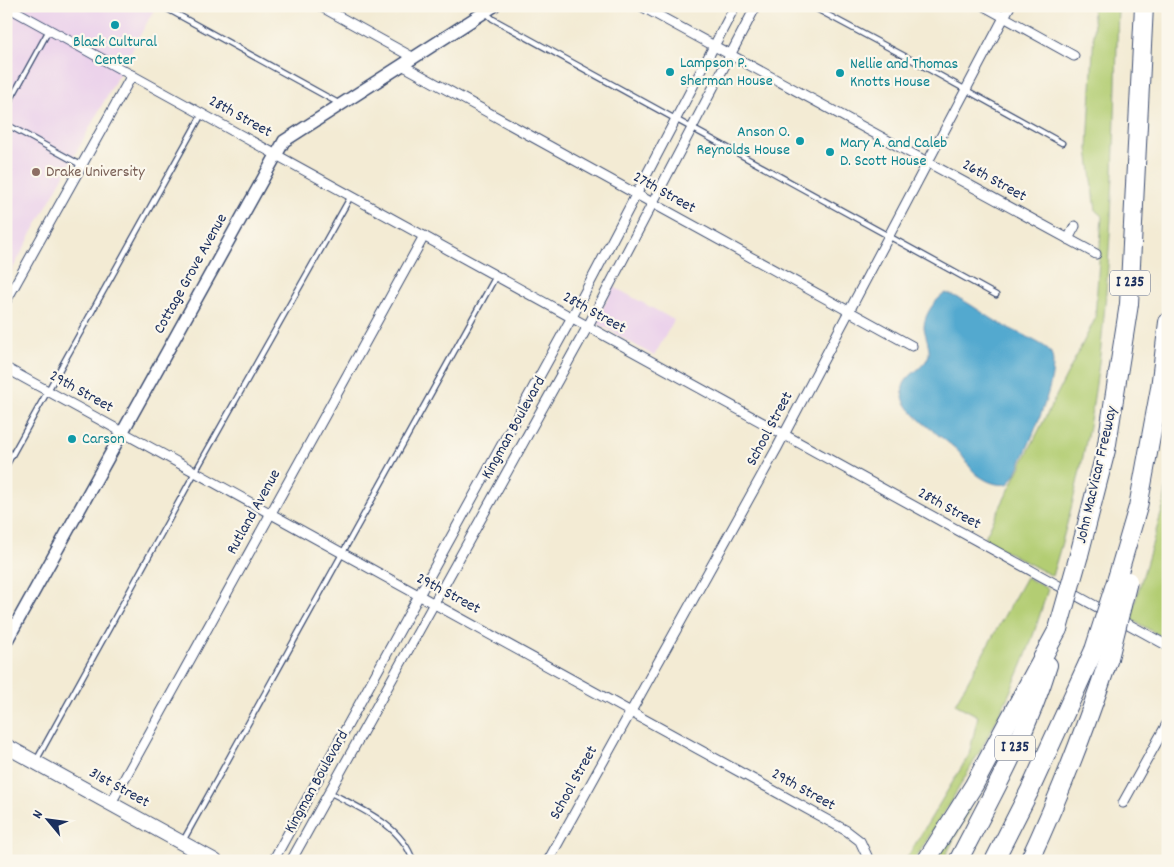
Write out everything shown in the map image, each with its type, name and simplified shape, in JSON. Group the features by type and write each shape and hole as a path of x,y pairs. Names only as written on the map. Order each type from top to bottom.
{"highway":[{"name":"John MacVicar Freeway","path":"958,861 1022,733 1040,689 1079,555 1106,450 1129,304 1144,6"},
{"name":"I 235","path":"994,861 1101,654 1123,578 1138,507 1160,388 1168,322"},
{"path":"926,861 974,785 1058,628"},
{"path":"1029,861 1076,750 1101,654"}],"main road":[{"name":"31st Street","path":"6,746 215,861"}],"street":[{"name":"28th Street","path":"6,6 1168,646"},
{"path":"320,6 414,58"},
{"name":"26th Street","path":"641,6 1096,254"},
{"name":"Kingman Boulevard","path":"273,861 572,317 735,6"},
{"name":"Kingman Boulevard","path":"291,861 588,326 756,6"},
{"path":"984,6 1074,56"},
{"name":"School Street","path":"550,860 784,436 1010,6"},
{"name":"Cottage Grove Avenue","path":"6,642 284,140 414,58 486,8"},
{"name":"27th Street","path":"402,65 912,346"},
{"path":"6,301 132,75"},
{"path":"1068,239 1075,226"},
{"name":"Rutland Avenue","path":"110,803 424,236"},
{"name":"29th Street","path":"6,368 847,831 860,841 867,856"},
{"path":"1123,804 1168,722"}],"lane":[{"path":"162,6 341,104"},
{"path":"811,6 1062,143"},
{"path":"486,8 493,19 996,295"},
{"path":"6,108 49,30"},
{"path":"6,466 202,114"},
{"path":"6,124 81,165"},
{"path":"35,762 350,196"},
{"path":"182,842 496,276"},
{"path":"329,792 386,824 406,844 413,861"}],"shaded area":[{"name":"Drake University","path":"6,6 156,6 6,281"},
{"path":"614,287 674,320 654,356 599,324 598,317"}],"green space":[{"path":"1092,6 1118,6 1113,177 1105,305 1101,347 1088,434 1068,520 1052,576 984,539 1095,319 1102,216 1096,211 1088,149 1094,30"},
{"path":"1168,478 1168,640 1130,619 1164,504"},
{"path":"1026,577 1048,589 1019,672 996,721 957,792 914,861 905,861 969,755 978,716 955,704"},
{"path":"967,808 969,810 943,861 933,861"}],"water":[{"path":"946,293 967,302 999,323 1050,351 1053,361 1052,376 1042,413 1015,475 1008,484 993,483 982,478 970,467 957,450 911,411 903,397 904,383 923,365 929,354 924,327 926,317 934,303"}],"place":[{"name":"Black Cultural Center","path":"115,25"},
{"name":"Lampson P. Sherman House","path":"670,72"},
{"name":"Nellie and Thomas Knotts House","path":"840,73"},
{"name":"Anson O. Reynolds House","path":"800,141"},
{"name":"Mary A. and Caleb D. Scott House","path":"830,152"},
{"name":"Drake University","path":"36,172"},
{"name":"Carson","path":"72,439"}]}
